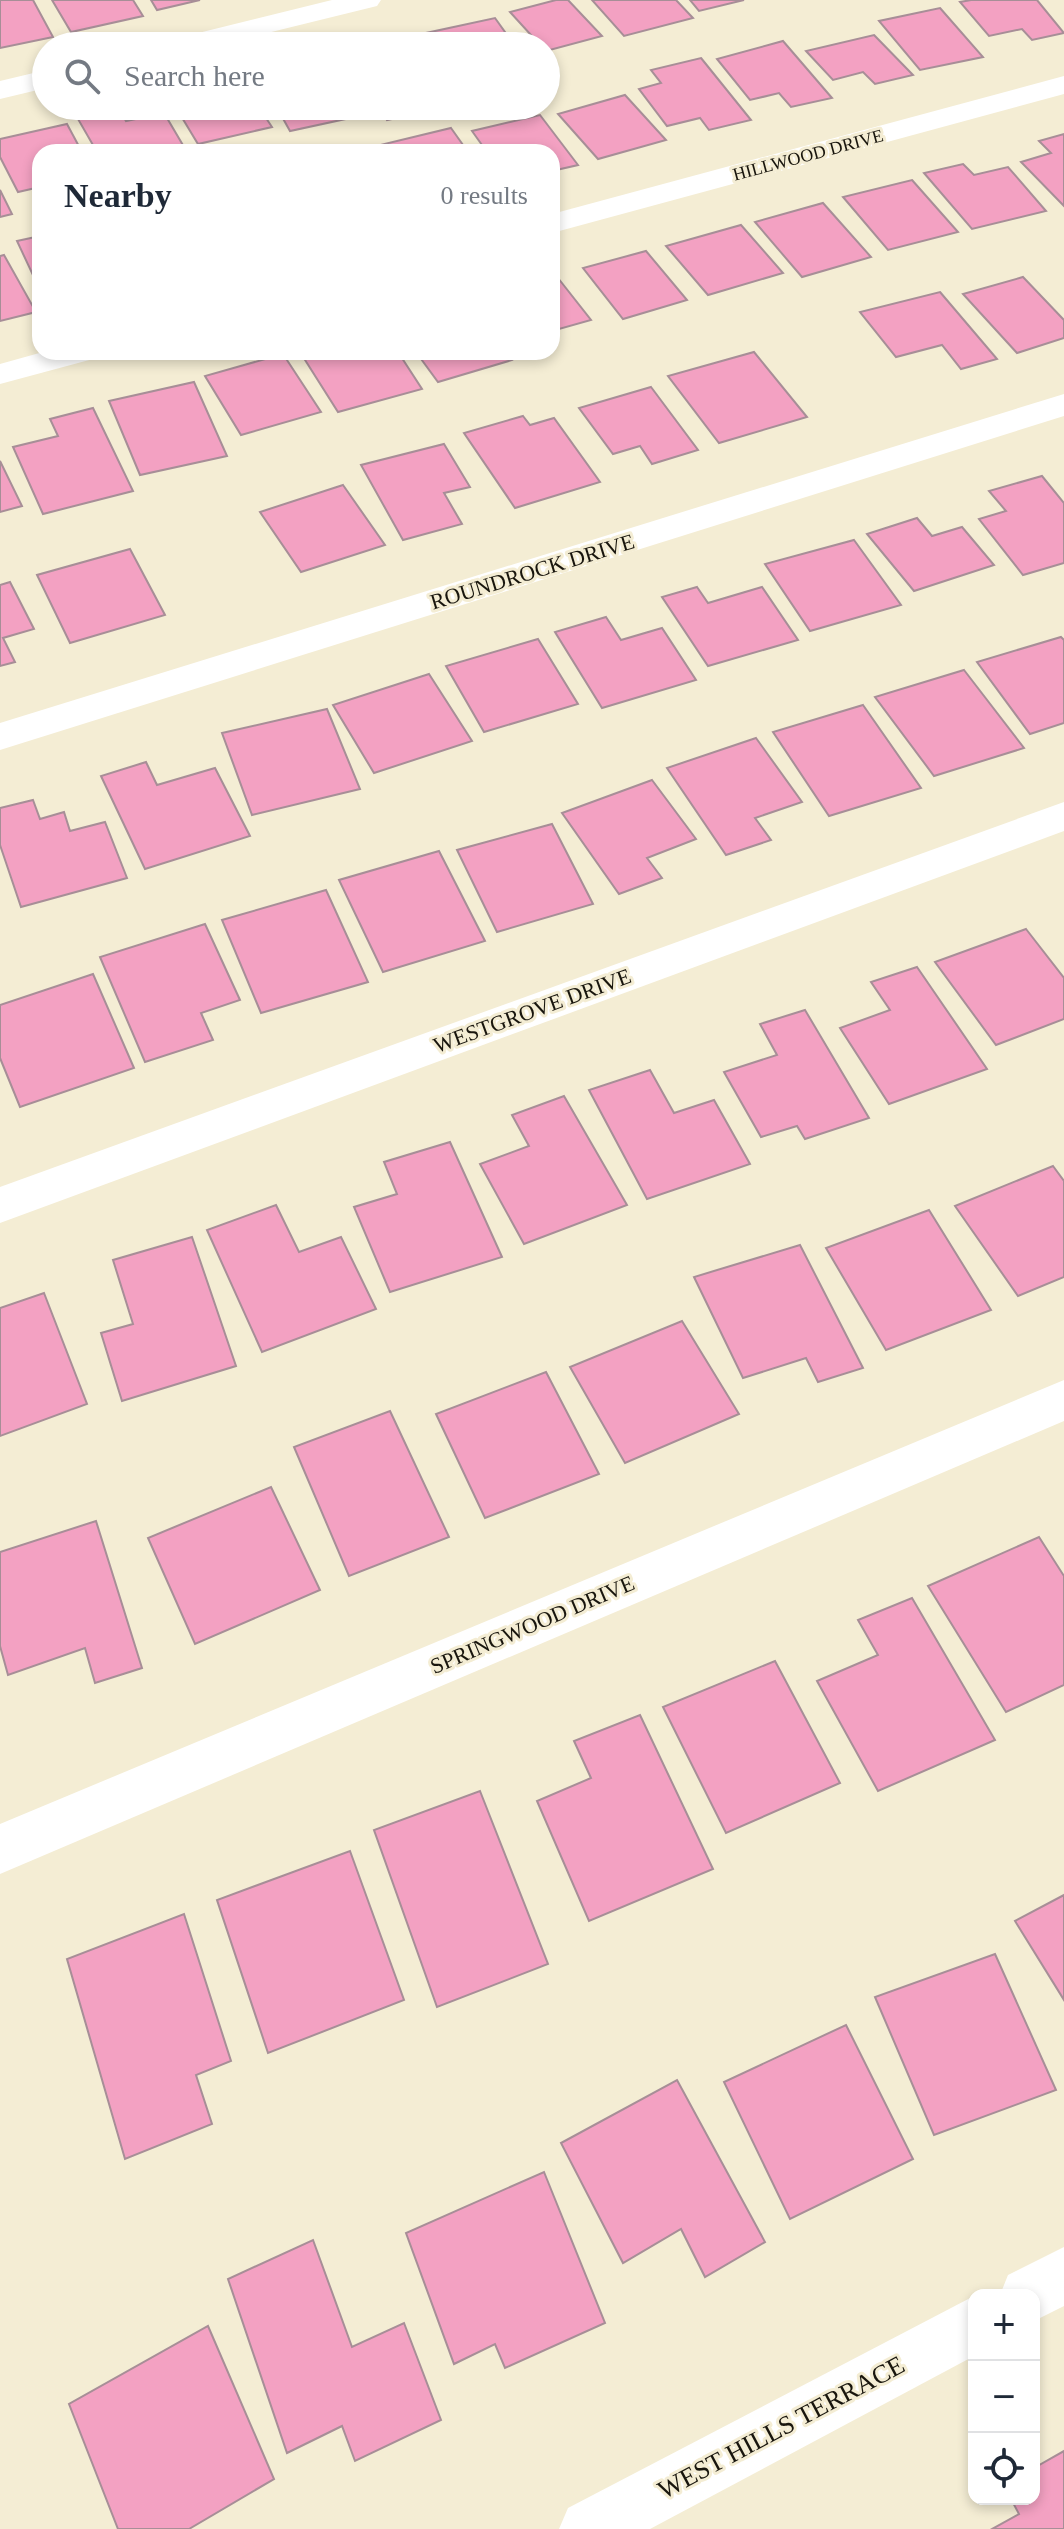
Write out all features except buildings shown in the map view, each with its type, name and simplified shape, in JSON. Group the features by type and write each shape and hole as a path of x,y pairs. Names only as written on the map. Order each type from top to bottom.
{"street":[{"path":"237,32 367,0"},
{"path":"0,90 32,82"},
{"name":"HILLWOOD DRIVE","path":"560,222 1064,85"},
{"path":"0,374 52,360"},
{"name":"ROUNDROCK DRIVE","path":"0,737 1059,413"},
{"name":"WESTGROVE DRIVE","path":"0,1205 1064,816"},
{"name":"SPRINGWOOD DRIVE","path":"0,1849 1064,1400"},
{"path":"1039,2289 1064,2275"},
{"name":"WEST HILLS TERRACE","path":"589,2529 968,2328"}]}
